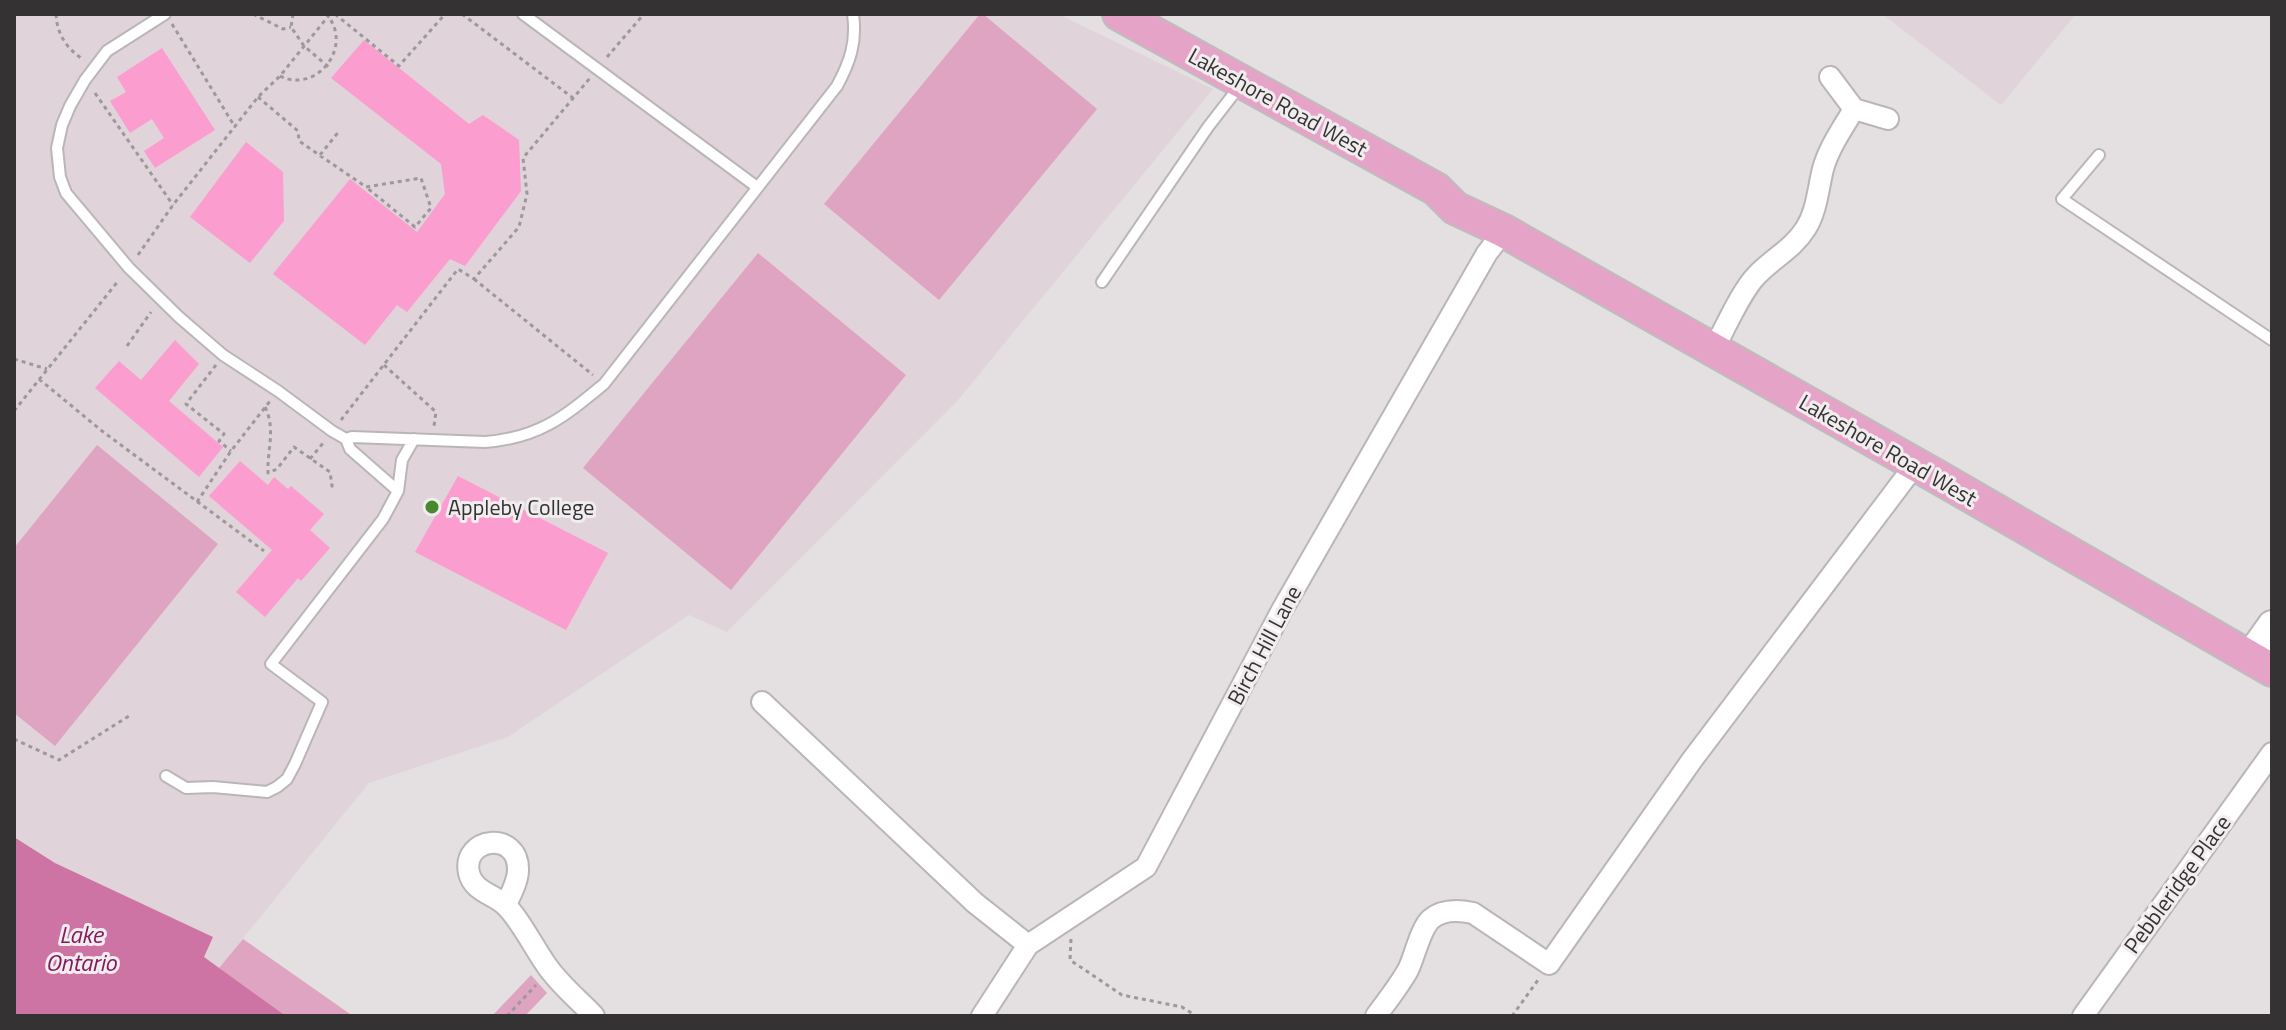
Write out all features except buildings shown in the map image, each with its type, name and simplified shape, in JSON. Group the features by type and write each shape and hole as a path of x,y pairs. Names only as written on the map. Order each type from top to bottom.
{"main road":[{"name":"Lakeshore Road West","path":"1119,14 1436,189 1455,208 1504,231 2261,663"}],"street":[{"path":"1830,77 1854,109 1888,119"},
{"path":"1713,350 1757,274 1785,253 1807,226 1813,215 1830,151 1854,109"},
{"name":"Birch Hill Lane","path":"982,1016 1028,945 1146,867 1282,610 1487,253 1504,231"},
{"path":"1376,1016 1409,968 1430,920 1444,912 1458,910 1473,913 1549,964 1692,760 1915,465"},
{"path":"2261,663 2272,625"},
{"path":"762,702 975,903 1028,945"},
{"name":"Pebbleridge Place","path":"2083,1016 2272,753"},
{"path":"506,905 550,970 594,1016"}],"lane":[{"path":"165,14 115,45 96,64 70,106 57,148 60,177 66,193 129,268 223,355 346,439 350,449 398,491"},
{"path":"523,14 757,187"},
{"path":"346,439 506,441 526,436 564,417 604,384 837,86 853,49 853,14"},
{"path":"1102,282 1208,127 1243,82"},
{"path":"2099,155 2062,199 2272,340"},
{"path":"166,776 186,788 267,792 287,779 322,702 271,664 383,519 398,491 402,460 414,439"}],"path":[{"path":"56,14 61,37 69,49 84,60"},
{"path":"165,14 235,127"},
{"path":"253,14 283,29 291,27"},
{"path":"293,14 291,27 304,46 331,69"},
{"path":"331,15 399,66 445,14"},
{"path":"462,14 573,98"},
{"path":"474,279 519,227 527,194 523,158 644,14"},
{"path":"14,411 129,268 173,205 258,97 280,76 331,15"},
{"path":"280,76 305,80 314,77 327,65 337,46 331,15"},
{"path":"93,91 173,205"},
{"path":"258,97 298,131 299,141 366,187 415,227 431,208 421,178 366,187"},
{"path":"320,155 340,130"},
{"path":"310,459 458,269 596,377"},
{"path":"127,346 161,299"},
{"path":"223,355 186,404 224,434 219,441 231,451"},
{"path":"14,359 47,369"},
{"path":"384,365 436,412 433,432"},
{"path":"39,379 102,431 264,551"},
{"path":"197,502 231,451 278,391"},
{"path":"265,407 271,421 272,435 268,473 277,469 294,447 330,472 335,489"},
{"path":"14,739 59,760 129,716"},
{"path":"1073,915 1070,960 1122,995 1182,1007 1196,1016"},
{"path":"1512,1016 1549,964"},
{"path":"507,1016 550,970"}],"shaded area":[{"name":"Appleby College","path":"14,14 1058,14 1213,89 958,400 727,632 689,615 508,737 369,783 219,968 203,957 212,937 55,863 14,837"},
{"path":"980,14 1097,109 939,300 824,204"},
{"path":"1882,14 2076,14 2001,105"},
{"path":"758,253 906,375 731,590 583,468"},
{"path":"97,445 218,544 55,746 14,713 14,548"},
{"path":"243,939 353,1016 286,1016 219,968"},
{"path":"531,975 547,993 525,1016 492,1016"}],"water":[{"name":"Lake Ontario","path":"14,837 55,863 213,937 204,957 286,1016 14,1016"}],"place":[{"name":"Appleby College","path":"432,507"}]}
